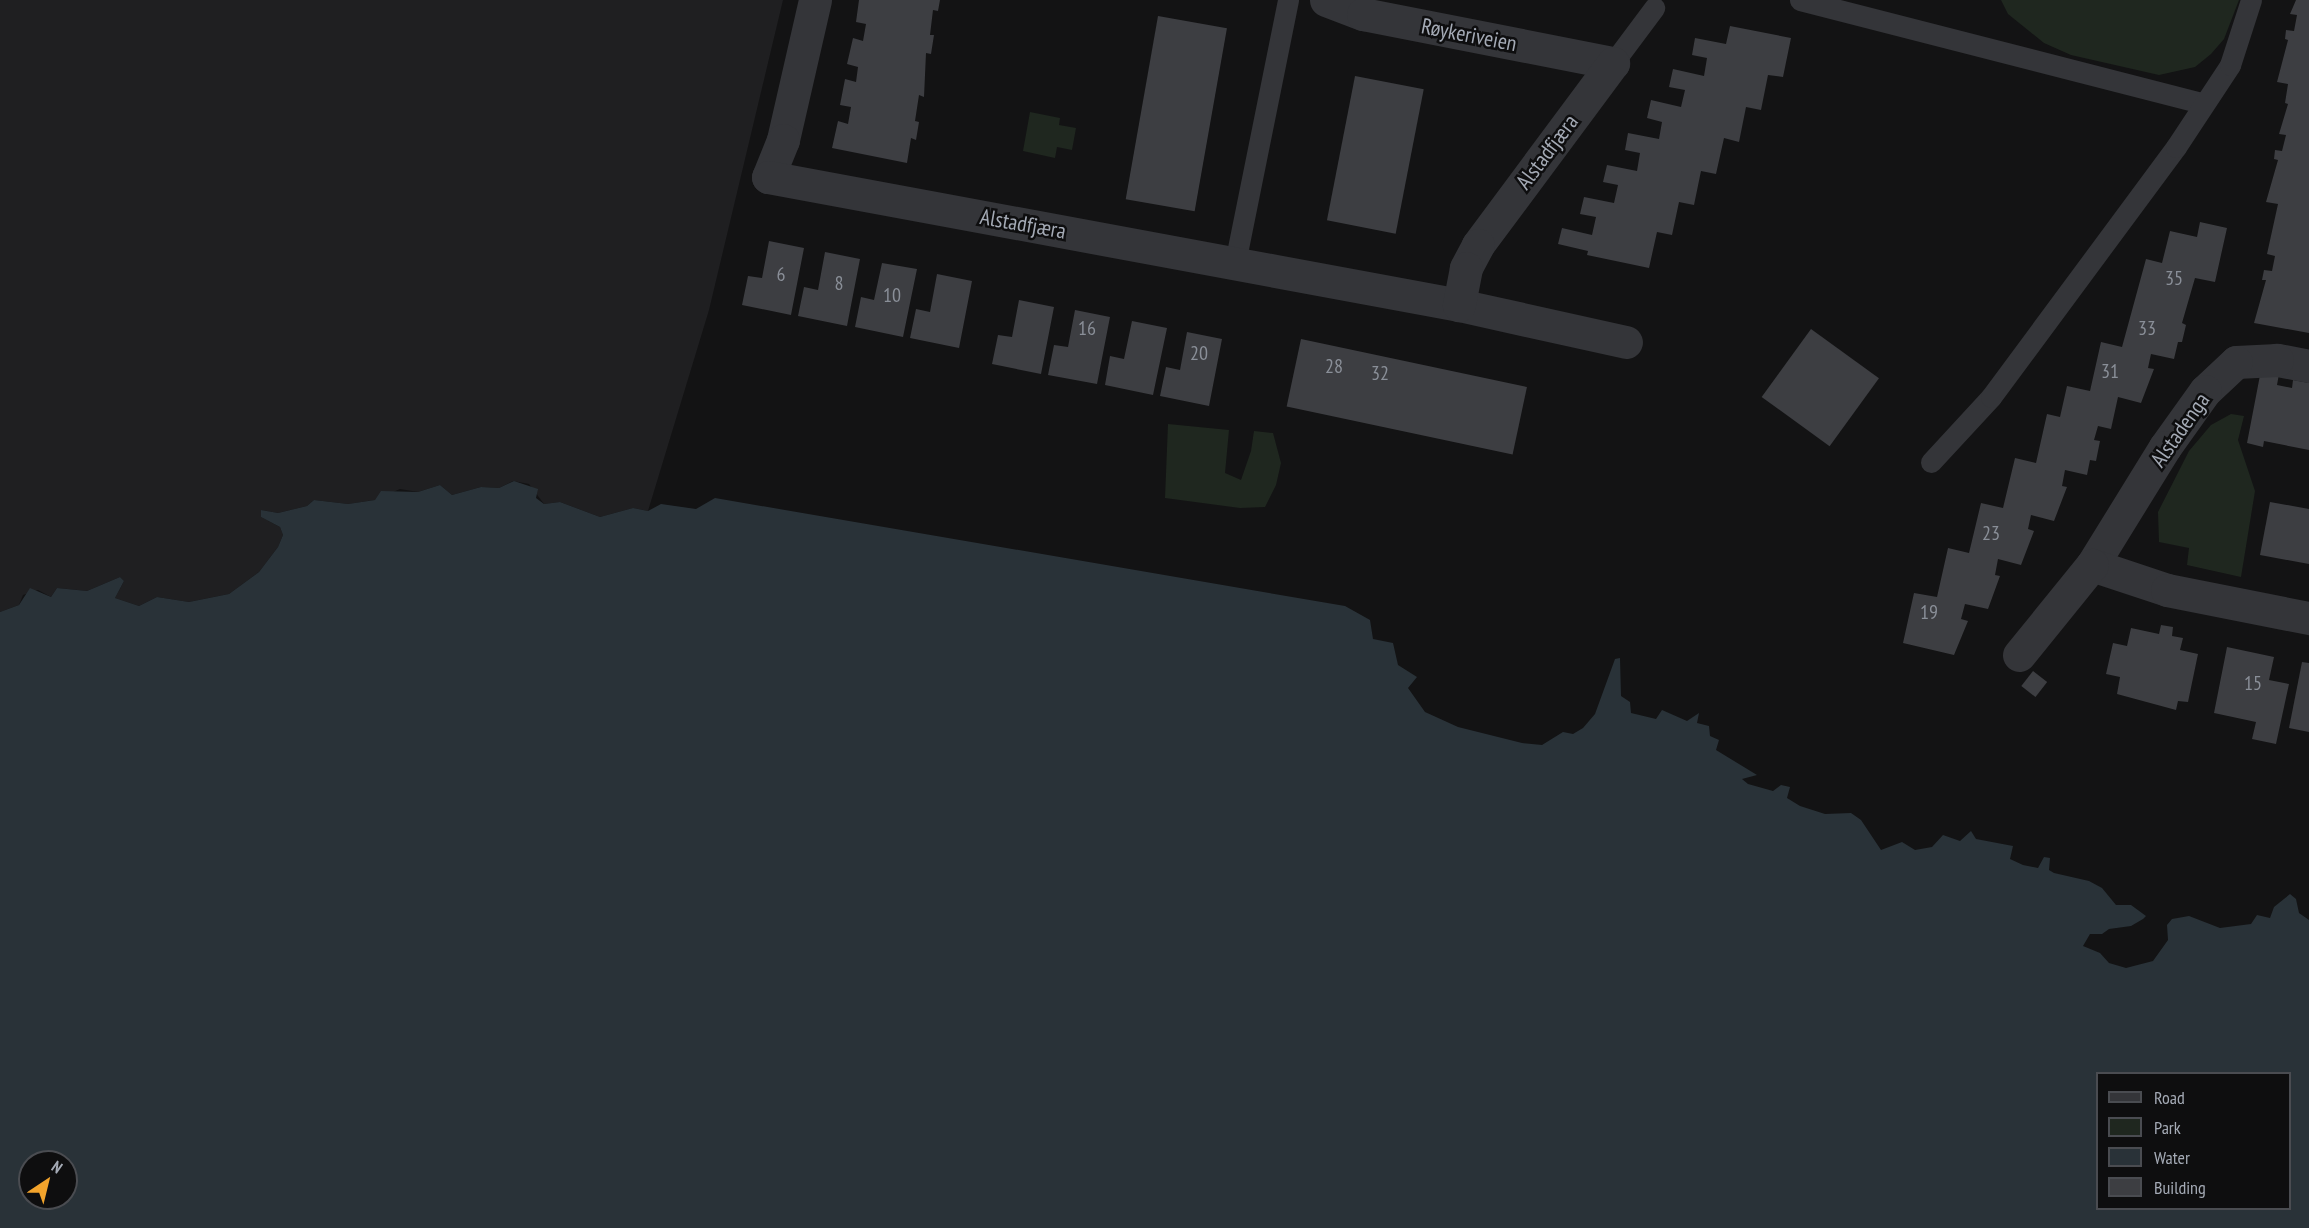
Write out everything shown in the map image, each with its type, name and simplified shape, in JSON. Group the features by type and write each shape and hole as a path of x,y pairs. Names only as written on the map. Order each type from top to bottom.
{"street":[{"name":"Alstadfjæra","path":"815,0 783,140 768,177 1459,305 1626,342"},
{"name":"Røykeriveien","path":"1326,0 1363,14 1613,63"},
{"name":"Alstadfjæra","path":"1459,305 1466,268 1478,245 1613,63"},
{"name":"Alstadenga","path":"2019,655 2092,566 2165,447 2205,391 2236,362 2277,360 2309,366"},
{"path":"2092,566 2167,590 2309,618"}],"lane":[{"path":"1235,263 1288,0"},
{"path":"1800,0 2204,104"},
{"path":"1931,462 1991,397 2176,147 2229,64 2251,0"},
{"name":"Alstadfjæra","path":"1613,63 1653,8"}],"shaded area":[{"path":"0,0 783,0 709,310 648,511 633,508 600,517 560,502 544,504 529,484 513,481 499,488 481,487 452,495 440,485 418,492 400,489 375,500 348,504 314,500 307,506 278,513 261,510 261,517 280,527 283,535 278,547 259,572 229,594 189,602 157,597 139,606 115,598 124,581 120,577 87,591 57,588 51,597 38,590 23,595 19,605 0,612"}],"green space":[{"path":"2001,0 2239,0 2224,39 2211,54 2195,67 2159,75 2071,55 2044,43 2008,14"},
{"path":"1030,112 1060,118 1059,125 1076,128 1072,150 1057,147 1055,158 1023,151"},
{"path":"2231,414 2244,416 2238,440 2255,491 2241,577 2187,565 2189,548 2159,542 2158,512 2189,451 2211,425"},
{"path":"1168,424 1229,430 1225,473 1241,480 1251,451 1254,431 1273,433 1281,463 1276,485 1265,507 1240,508 1165,498"}],"water":[{"path":"514,481 538,489 536,498 544,504 560,502 600,517 633,508 648,511 661,504 696,509 715,498 1345,606 1370,620 1373,639 1393,643 1398,665 1417,677 1408,688 1425,712 1458,727 1522,743 1542,745 1563,732 1573,734 1583,728 1595,714 1615,659 1620,658 1621,696 1630,702 1631,713 1656,719 1662,710 1687,721 1699,713 1697,723 1709,726 1710,736 1719,740 1716,750 1757,775 1742,779 1748,784 1773,791 1781,785 1790,787 1787,798 1800,806 1825,814 1851,813 1861,820 1881,850 1902,842 1915,850 1932,847 1943,835 1960,841 1971,831 1976,839 2013,846 2010,859 2038,868 2044,857 2050,858 2049,870 2054,873 2089,881 2102,888 2116,905 2131,905 2146,916 2131,926 2109,929 2102,934 2090,934 2083,946 2100,953 2109,963 2126,968 2153,961 2168,940 2167,925 2172,919 2189,916 2220,928 2251,924 2257,915 2270,918 2274,907 2290,894 2296,899 2299,913 2309,920 2309,1228 0,1228 0,612 19,605 30,588 51,597 57,588 87,591 120,577 124,581 115,598 139,606 157,597 189,602 229,594 259,572 278,547 283,535 280,527 261,517 261,510 278,513 307,506 314,500 348,504 375,500 381,491 418,492 440,485 452,495 481,487 499,488"}],"building":[{"path":"859,0 940,0 938,11 933,10 930,35 934,35 931,54 926,53 924,97 919,95 915,121 919,122 916,140 911,138 907,163 832,148 838,121 848,124 851,107 840,105 845,79 856,82 858,67 847,64 853,38 863,41 866,24 856,22"},
{"path":"2296,0 2309,0 2309,333 2254,323 2266,280 2262,280 2264,270 2272,271 2275,256 2267,254 2278,204 2266,202 2278,160 2274,159 2275,150 2282,151 2286,135 2279,134 2288,104 2285,103 2288,84 2277,82 2288,40 2285,39 2286,30 2294,31 2297,15 2290,14"},
{"path":"1158,16 1227,28 1195,211 1126,199"},
{"path":"1730,26 1791,38 1783,77 1768,75 1761,110 1746,107 1739,142 1724,138 1716,174 1701,171 1694,205 1679,202 1672,235 1657,232 1649,268 1587,255 1588,251 1558,244 1562,228 1592,235 1596,217 1580,214 1584,197 1614,203 1618,185 1603,182 1607,165 1637,171 1640,153 1625,150 1628,133 1659,139 1662,122 1647,118 1651,100 1681,107 1685,90 1669,87 1673,69 1704,76 1707,58 1692,55 1695,38 1726,44"},
{"path":"1355,76 1424,89 1396,234 1327,220"},
{"path":"2200,222 2227,228 2215,282 2195,278 2182,323 2186,325 2182,342 2178,342 2174,359 2151,354 2148,368 2154,369 2141,403 2118,397 2111,429 2098,426 2094,440 2100,441 2096,461 2090,460 2087,475 2065,470 2062,486 2067,487 2054,521 2031,515 2028,529 2034,531 2021,565 1998,559 1995,575 2000,576 1988,609 1965,604 1961,619 1968,621 1954,655 1903,643 1914,593 1937,597 1948,548 1969,553 1981,503 2003,508 2015,458 2036,463 2047,414 2060,417 2067,386 2090,391 2101,342 2122,347 2146,259 2162,263 2170,231 2197,237"},
{"path":"769,241 804,248 791,315 742,305 748,276 762,278"},
{"path":"825,252 860,259 847,326 798,316 804,287 818,290"},
{"path":"882,263 917,269 903,337 855,327 861,297 874,300"},
{"path":"937,274 972,281 959,348 910,338 916,309 930,312"},
{"path":"1019,300 1054,307 1041,374 992,364 998,335 1012,337"},
{"path":"1075,310 1110,317 1097,384 1048,375 1054,345 1068,347"},
{"path":"1132,321 1167,328 1153,395 1105,385 1110,356 1124,359"},
{"path":"1811,329 1879,378 1830,446 1762,397"},
{"path":"1187,332 1222,339 1209,406 1160,396 1166,367 1180,370"},
{"path":"1301,339 1527,387 1513,455 1287,406"},
{"path":"2261,370 2279,374 2277,385 2292,388 2293,380 2309,383 2309,450 2264,441 2263,447 2247,443"},
{"path":"2270,502 2309,509 2309,564 2260,555"},
{"path":"2161,625 2173,627 2172,636 2183,638 2180,650 2198,654 2188,702 2178,701 2176,710 2117,694 2120,677 2106,674 2113,643 2127,646 2131,628 2159,634"},
{"path":"2227,647 2274,657 2269,680 2289,684 2276,744 2252,739 2256,722 2214,713"},
{"path":"2302,662 2309,663 2309,732 2289,728"},
{"path":"2033,671 2047,682 2035,697 2021,686"}]}
